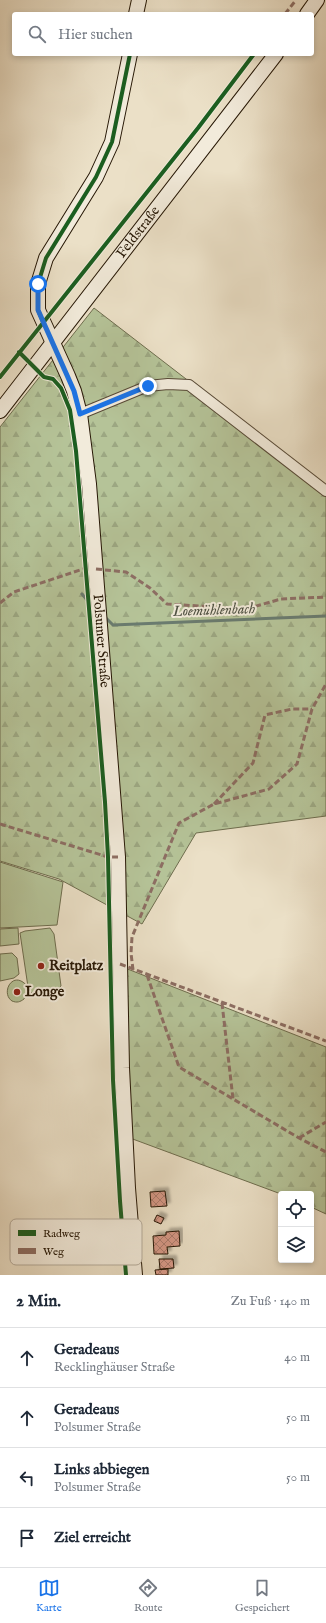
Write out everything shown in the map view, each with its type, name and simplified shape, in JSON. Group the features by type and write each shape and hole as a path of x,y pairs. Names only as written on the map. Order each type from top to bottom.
{"street":[{"path":"136,12 139,0"},
{"path":"309,12 318,0"},
{"name":"Polsumer Straße","path":"130,56 112,142 96,177 46,258 38,284 38,310 74,391 80,414 90,499 118,857 122,1068 130,1219"},
{"name":"Feldstraße","path":"0,411 274,56"},
{"path":"80,414 148,386 168,384 189,385 326,491"},
{"name":"Polsumer Straße","path":"134,1265 135,1275"}],"green space":[{"path":"94,308 326,487 326,816 196,833 142,924 59,879 0,861 0,427"},
{"path":"0,862 63,882 57,925 0,928"},
{"path":"18,928 19,944 0,946 0,929"},
{"name":"Reitplatz","path":"50,928 54,934 61,986 57,990 32,993 28,990 23,1000 17,1002 12,1001 7,993 10,984 13,981 17,980 23,982 28,987 20,933"},
{"path":"12,953 17,958 19,974 14,978 0,981 0,954"},
{"path":"125,968 326,1047 326,1214 314,1208 314,1191 278,1191 278,1193 130,1138"}],"building":[{"path":"165,1191 167,1206 151,1207 150,1192"},
{"path":"157,1215 164,1218 161,1224 154,1221"},
{"path":"179,1231 180,1246 167,1247 168,1254 154,1254 153,1236 166,1235 166,1232"},
{"path":"159,1259 173,1259 174,1268 160,1269"},
{"path":"168,1269 168,1275 156,1275 155,1270"}],"waterway":[{"name":"Loemühlenbach","path":"82,594 87,600"},
{"name":"Loemühlenbach","path":"106,618 113,625 326,616"}],"marked path":[{"path":"287,12 296,0"},
{"path":"0,603 14,592 86,568"},
{"path":"96,569 126,572 150,588 167,604 246,609 281,599 326,597"},
{"path":"133,970 131,953 132,937 179,823 214,804 269,789 297,764 312,709 326,684"},
{"path":"214,804 253,763 265,715 292,709 312,709"},
{"path":"0,824 108,857 118,857"},
{"path":"120,964 326,1041"},
{"path":"147,975 179,1067 299,1138 326,1152"},
{"path":"222,1003 233,1099"},
{"path":"299,1138 326,1122"}],"cycle path":[{"path":"43,322 38,310 38,284 46,258 96,177 112,142 130,56"},
{"path":"0,377 198,128 252,56"},
{"path":"19,352 44,377 53,379 61,388 70,410 76,451 105,802 108,857 113,1080 121,1219"},
{"path":"125,1265 126,1275"}],"place":[{"name":"Reitplatz","path":"41,966"},
{"name":"Longe","path":"17,992"}],"route":[{"path":"38,284 38,310 68,376 74,391 80,414 148,386"}]}
